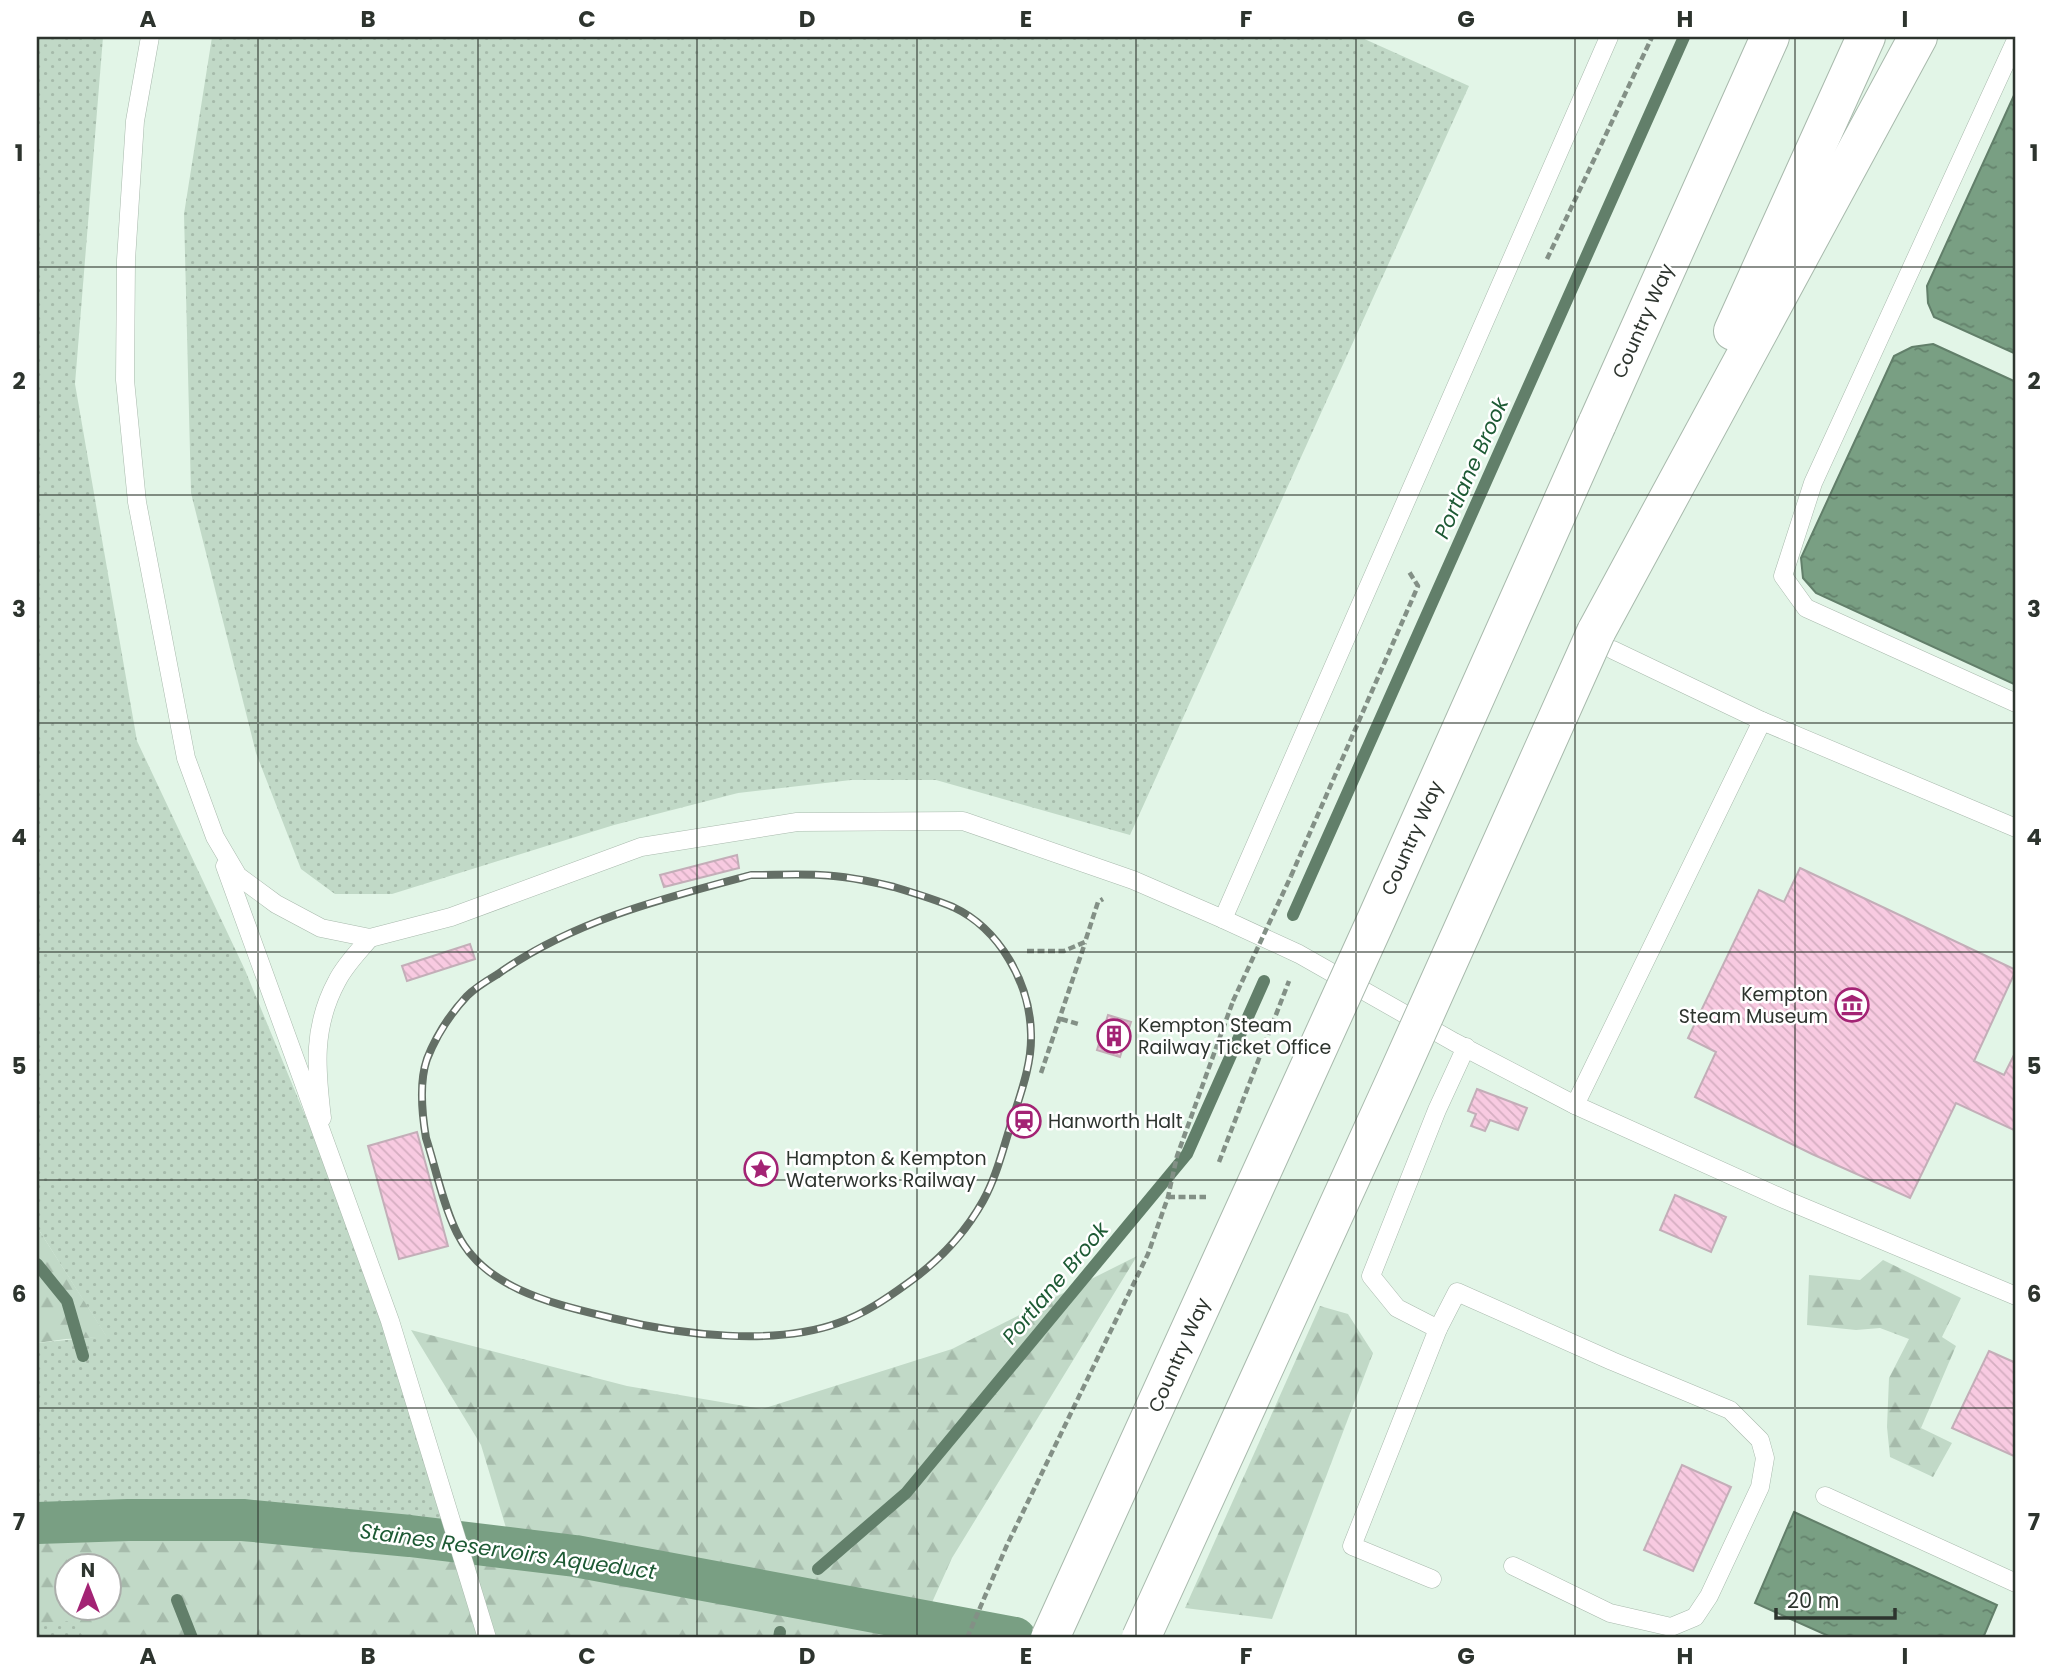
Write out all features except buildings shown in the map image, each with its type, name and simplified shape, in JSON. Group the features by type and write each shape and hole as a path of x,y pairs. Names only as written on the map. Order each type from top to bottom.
{"highway":[{"name":"Country Way","path":"1050,1638 1377,918 1770,37"},
{"path":"1605,641 1866,37"},
{"path":"1141,1638 1395,1082 1605,641 1918,37"}],"lane":[{"path":"150,37 135,121 126,260 125,380 137,502 186,758 390,1321 487,1638"},
{"path":"1223,919 1609,37"},
{"path":"2016,40 1813,483 1783,576 1806,608 2016,703"},
{"path":"1605,641 1762,721 2016,828"},
{"path":"1575,1105 1762,721"},
{"path":"215,837 237,876 276,904 321,928 370,937 451,917 641,847 797,821 963,821 1133,880 1223,919 1299,954 1575,1105 1786,1200 2016,1296"},
{"path":"327,1152 316,1072 318,1028 337,980 370,937"},
{"path":"1438,1329 1397,1308 1371,1276 1437,1110 1466,1047"},
{"path":"1432,1579 1352,1546 1438,1329 1457,1292 1730,1410 1759,1440 1765,1458 1759,1487 1709,1596 1695,1617 1671,1627 1610,1612 1513,1566"},
{"path":"1825,1496 2016,1583"}],"path":[{"path":"967,1638 1007,1545 1148,1254 1168,1198 1177,1156 1233,1000 1291,876 1418,586"},
{"path":"1041,1073 1098,902 1133,880"},
{"path":"1027,951 1064,951 1085,942"},
{"path":"1215,1172 1299,954"},
{"path":"1061,1019 1078,1024"},
{"path":"1168,1198 1205,1198 1210,1185"}],"green space":[{"path":"37,37 103,37 75,384 137,741 245,970 390,1321 434,1468 468,1543 472,1589 487,1638 37,1638 37,1343 106,1336 37,1227"},
{"path":"212,37 1360,37 1469,86 1130,835 936,780 851,780 738,793 614,825 392,894 335,894 301,869 256,753 191,493 184,214"},
{"path":"37,1227 107,1337 37,1343"},
{"path":"1137,1256 952,1558 916,1638 84,1638 73,1622 122,1622 122,1552 52,1552 52,1622 54,1622 37,1623 37,1509 67,1506 235,1532 307,1515 374,1544 516,1561 481,1445 411,1330 627,1386 762,1409 952,1349"},
{"path":"1883,1260 1961,1298 1942,1337 1956,1346 1921,1428 1952,1443 1933,1477 1890,1457 1887,1427 1889,1378 1909,1339 1880,1328 1856,1330 1807,1325 1809,1275 1860,1280"},
{"path":"1320,1306 1348,1314 1373,1353 1272,1619 1185,1608"}],"water":[{"path":"2016,91 2016,354 1934,317 1928,303 1927,286"},
{"path":"1933,344 2016,382 2016,685 1816,593 1803,578 1801,558 1894,356 1912,347"},
{"path":"1794,1512 1997,1605 1983,1638 1833,1638 1755,1603"}],"waterway":[{"name":"Portlane Brook","path":"1293,915 1684,37"},
{"name":"Portlane Brook","path":"818,1569 906,1493 1187,1154 1264,981"},
{"path":"37,1264 67,1301 83,1356"},
{"name":"Staines Reservoirs Aqueduct","path":"37,1523 243,1520 410,1536 575,1556 1015,1638"},
{"path":"177,1600 192,1638"},
{"name":"Portlane Brook","path":"779,1638 780,1632"}],"railway":[{"path":"751,875 839,876 885,885 953,907 970,917 998,943 1018,977 1025,996 1031,1034 1030,1057 999,1163 988,1192 976,1213 941,1256 883,1300 838,1323 786,1334 727,1336 641,1325 548,1301 505,1282 486,1269 470,1253 457,1233 426,1138 422,1109 423,1078 427,1059 439,1033 455,1010 474,990 557,939 652,902 751,875"}],"place":[{"name":"Kempton Steam Museum","path":"1852,1005"},
{"name":"Kempton Steam Railway Ticket Office","path":"1114,1036"},
{"name":"Hanworth Halt","path":"1024,1121"},
{"name":"Hampton & Kempton Waterworks Railway","path":"761,1169"}]}
